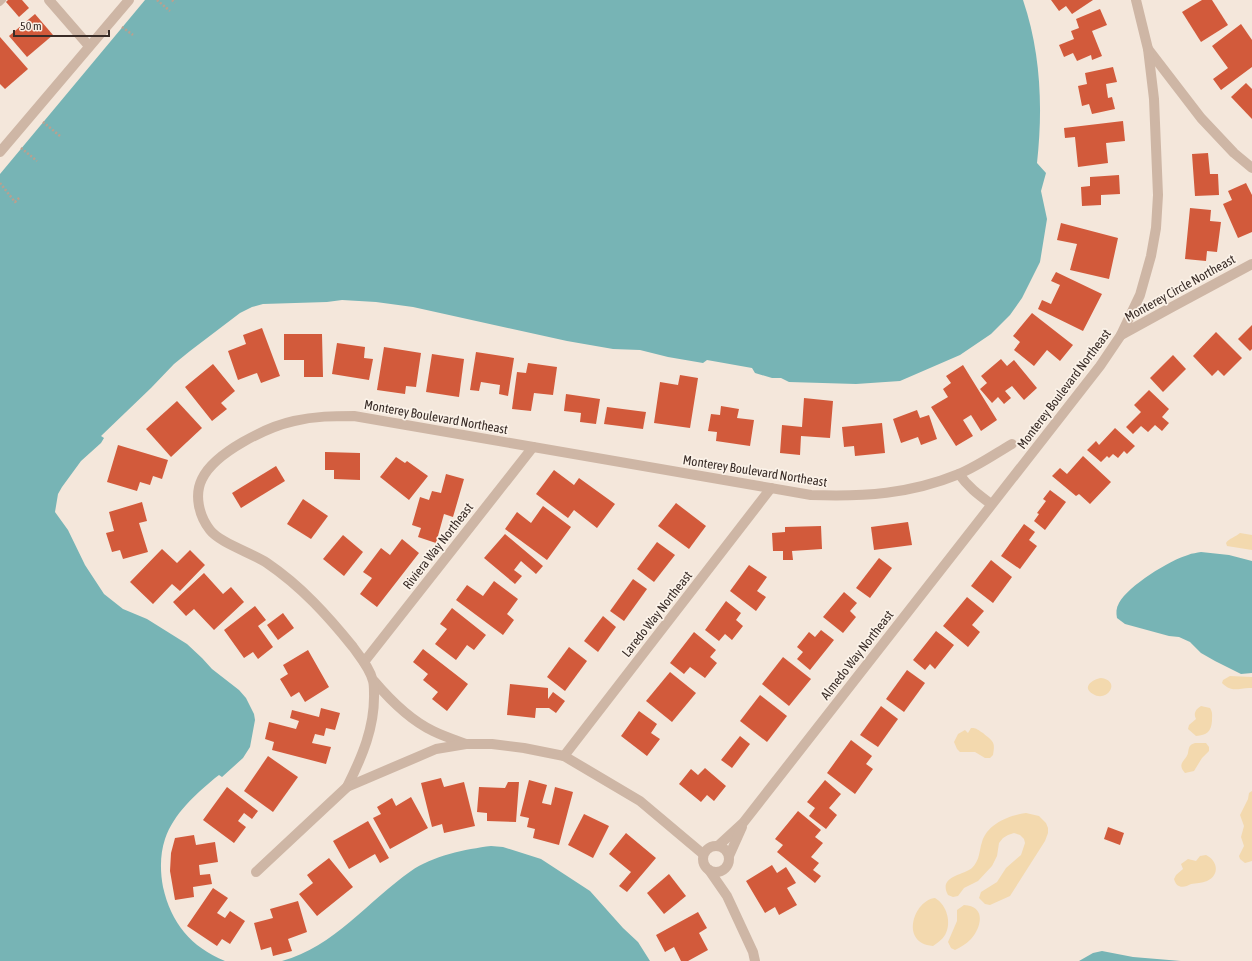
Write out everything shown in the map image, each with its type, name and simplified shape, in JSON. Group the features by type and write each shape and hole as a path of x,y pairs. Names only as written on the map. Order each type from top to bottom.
{"street":[{"path":"49,0 89,46"},
{"path":"0,152 129,0"},
{"name":"Monterey Boulevard Northeast","path":"992,504 1100,366 1121,335 1140,295 1151,256 1156,228 1158,195 1154,99 1148,49 1136,0"},
{"path":"1148,49 1201,118 1234,153 1252,168"},
{"name":"Monterey Circle Northeast","path":"1121,335 1252,264"},
{"name":"Monterey Boulevard Northeast","path":"466,744 434,732 400,709 374,681 364,662 338,629 311,599 266,563 226,542 211,532 203,520 199,506 198,492 202,479 210,468 223,455 243,441 293,421 316,416 354,416 811,495 862,496 897,492 923,486 959,474 1012,444"},
{"name":"Riviera Way Northeast","path":"364,662 533,447"},
{"path":"959,474 975,492 992,504"},
{"name":"Laredo Way Northeast","path":"564,756 771,488"},
{"name":"Almedo Way Northeast","path":"718,846 743,823 992,504"},
{"name":"Monterey Boulevard Northeast","path":"347,787 358,765 372,725 375,707 374,681"},
{"name":"Monterey Boulevard Northeast","path":"347,787 436,748 466,744 492,744 524,748 564,756 640,801 703,854"},
{"path":"256,872 347,787"},
{"name":"Almedo Way Northeast","path":"729,856 743,823"},
{"path":"727,896 725,869 729,856 725,849 718,846 709,848 703,854 703,863 727,896 753,952 755,961"},
{"path":"709,870 717,872 725,869"}],"lane":[{"path":"0,3 3,0"}],"path":[{"path":"157,0 170,11"},
{"path":"172,0 175,3"},
{"path":"122,26 133,35"},
{"path":"43,122 60,136"},
{"path":"22,148 37,161"},
{"path":"0,183 15,202 20,197"}],"sand":[{"path":"1240,533 1252,535 1252,550 1227,546 1227,541"},
{"path":"1230,676 1252,677 1252,688 1233,689 1226,686 1222,683 1223,680"},
{"path":"1101,678 1111,683 1111,687 1107,694 1098,696 1093,694 1088,689 1088,686 1095,680"},
{"path":"1201,706 1210,708 1212,711 1211,725 1208,732 1203,735 1196,736 1188,729 1189,725 1196,719 1196,711"},
{"path":"971,728 979,730 994,744 993,755 990,758 985,758 975,752 960,752 957,749 954,742 958,734 965,730 968,733"},
{"path":"1195,743 1206,743 1209,747 1209,751 1202,758 1194,771 1185,773 1182,770 1181,764 1187,756 1190,746"},
{"path":"1252,791 1252,861 1245,863 1239,856 1244,846 1241,837 1244,826 1240,815 1248,799 1249,793"},
{"path":"1026,813 1039,816 1046,823 1048,833 1045,841 1010,896 990,905 985,904 979,898 981,892 997,882 1006,868 1021,855 1025,843 1024,839 1020,835 1014,833 1003,838 999,843 997,856 992,866 978,881 964,888 958,896 953,897 948,895 946,884 952,877 968,871 975,865 982,842 989,830 994,825 1006,818"},
{"path":"1206,855 1215,864 1216,872 1214,875 1205,882 1180,887 1177,885 1174,879 1183,869 1181,864 1188,859 1196,861 1200,856"},
{"path":"935,898 943,905 947,915 948,925 944,937 933,946 922,943 916,938 913,930 913,922 916,913 921,906 927,901"},
{"path":"964,905 971,906 979,913 980,918 978,929 971,939 955,950 951,948 948,942 957,921 957,910"}],"water":[{"path":"145,0 1023,0 1034,40 1037,60 1040,122 1037,163 1046,173 1041,191 1047,219 1040,262 1022,298 1010,315 991,334 960,355 900,381 856,384 789,382 781,378 772,378 755,373 752,368 707,360 703,363 640,350 613,349 567,341 413,307 376,302 342,300 327,302 263,304 252,307 240,313 174,364 101,436 104,438 101,443 81,461 62,487 58,494 55,512 68,530 85,565 104,594 123,609 147,619 187,644 212,669 239,690 246,698 254,714 255,720 250,747 243,758 222,777 219,775 207,784 186,805 169,830 163,845 161,857 163,887 171,912 177,923 202,949 225,961 0,961 0,174"},
{"path":"1201,552 1229,555 1252,561 1252,673 1241,674 1201,653 1190,642 1179,637 1169,636 1125,624 1117,618 1116,610 1124,596 1150,574 1180,558"},
{"path":"491,846 503,847 541,859 590,891 623,928 638,942 650,961 282,961 301,954 334,934 395,883 419,866 439,857 471,849"},
{"path":"1102,951 1133,957 1181,961 1079,961 1093,953"}],"building":[{"path":"8,0 22,0 29,8 19,17 6,2"},
{"path":"1051,0 1093,0 1072,14 1066,6 1059,11"},
{"path":"1202,0 1212,0 1228,25 1201,42 1182,12"},
{"path":"1100,9 1107,25 1092,31 1102,56 1092,60 1091,55 1077,61 1073,53 1064,57 1059,45 1074,39 1071,31 1079,28 1076,19"},
{"path":"35,14 53,35 27,57 9,36"},
{"path":"1241,24 1252,40 1252,67 1221,90 1213,79 1228,68 1212,46"},
{"path":"0,37 28,69 5,89 0,84"},
{"path":"1113,67 1117,82 1106,84 1108,98 1112,97 1115,109 1092,114 1089,104 1082,106 1078,86 1087,84 1085,73"},
{"path":"1246,83 1252,89 1252,119 1231,97"},
{"path":"1123,121 1125,141 1106,143 1108,163 1078,167 1075,137 1065,138 1064,128"},
{"path":"1208,153 1210,174 1218,174 1219,195 1195,196 1192,154"},
{"path":"1119,175 1120,194 1101,195 1101,205 1082,206 1081,187 1090,186 1090,177"},
{"path":"1246,183 1252,195 1252,232 1238,238 1223,204 1232,200 1228,191"},
{"path":"1190,208 1211,210 1210,221 1221,222 1217,252 1207,251 1206,261 1185,259"},
{"path":"1061,223 1118,238 1109,279 1070,270 1077,244 1057,240"},
{"path":"1056,272 1102,294 1083,331 1038,309 1042,300 1051,304 1060,285 1051,281"},
{"path":"1032,313 1073,345 1060,361 1047,350 1034,366 1014,350 1020,342 1013,336"},
{"path":"1252,325 1252,349 1250,351 1238,339"},
{"path":"262,328 280,376 261,383 257,373 238,380 228,351 246,344 243,335"},
{"path":"1216,332 1242,358 1224,376 1218,370 1212,376 1193,356"},
{"path":"284,334 322,334 323,377 304,377 304,360 284,360"},
{"path":"337,343 365,347 364,358 373,359 369,380 332,374"},
{"path":"384,347 421,353 416,387 406,386 405,394 377,390"},
{"path":"476,352 514,358 508,396 499,394 500,385 481,382 479,391 470,390"},
{"path":"432,354 464,359 459,397 426,392"},
{"path":"1173,355 1186,369 1163,392 1150,378"},
{"path":"1001,359 1007,366 1014,360 1037,388 1024,400 1012,386 1005,391 1011,398 1004,404 998,397 992,403 980,389 987,383 981,376"},
{"path":"528,363 557,367 553,395 534,393 531,411 512,409 517,372 526,373"},
{"path":"213,364 235,391 221,403 227,409 212,421 185,387"},
{"path":"963,365 997,420 981,431 971,415 963,420 973,436 956,446 931,407 948,397 943,389 951,383 946,376"},
{"path":"680,375 698,378 690,428 654,423 660,382 678,385"},
{"path":"1149,390 1169,409 1162,417 1169,423 1162,431 1155,425 1148,432 1141,426 1133,434 1126,427 1141,412 1134,405"},
{"path":"566,394 600,399 596,424 580,422 581,413 564,411"},
{"path":"804,398 833,401 830,438 801,436 800,455 780,453 782,425 802,427"},
{"path":"177,401 202,428 171,457 146,429"},
{"path":"721,406 739,409 737,418 754,420 750,446 716,441 717,432 708,431 711,414 720,415"},
{"path":"607,407 646,412 643,429 604,424"},
{"path":"917,410 920,418 929,415 937,439 921,445 918,437 901,443 893,419"},
{"path":"882,423 885,453 855,456 854,446 844,447 842,427"},
{"path":"1115,428 1135,446 1127,454 1124,451 1118,458 1113,454 1109,458 1107,456 1101,462 1087,450 1096,441 1099,445"},
{"path":"118,445 168,460 162,479 153,476 150,485 140,482 137,491 107,482"},
{"path":"325,452 360,453 360,480 334,479 334,470 325,470"},
{"path":"1083,456 1111,482 1090,504 1079,494 1076,496 1052,476 1060,468 1067,474"},
{"path":"396,457 405,463 407,461 428,476 409,500 380,477"},
{"path":"276,466 285,481 241,508 232,493"},
{"path":"554,470 574,485 579,478 615,504 597,528 574,510 568,518 536,494"},
{"path":"446,474 464,479 453,517 444,514 436,543 418,537 421,528 412,525 420,497 429,500 432,491 441,493"},
{"path":"1050,490 1066,502 1045,530 1034,521 1039,514 1037,513 1046,501 1043,499"},
{"path":"303,499 328,516 311,539 287,524"},
{"path":"142,502 147,521 139,523 148,552 123,559 120,550 112,552 106,533 114,531 109,512"},
{"path":"676,503 706,526 689,549 658,526"},
{"path":"543,506 571,527 547,560 505,529 517,512 531,523"},
{"path":"908,522 912,545 874,550 871,527"},
{"path":"1024,524 1035,532 1029,540 1037,546 1020,569 1001,556"},
{"path":"821,526 822,549 792,551 793,560 783,560 783,551 773,551 772,533 785,532 785,527"},
{"path":"505,534 543,566 536,574 521,561 514,570 522,576 515,584 484,558"},
{"path":"343,535 363,552 344,576 323,559"},
{"path":"402,539 419,553 377,607 360,594 372,578 363,572 381,548 390,555"},
{"path":"657,542 675,555 654,582 637,569"},
{"path":"162,549 177,563 190,550 205,565 180,591 172,584 153,604 130,582"},
{"path":"879,558 892,568 870,598 856,588"},
{"path":"991,560 1012,577 993,603 971,586"},
{"path":"749,565 767,577 757,591 766,597 756,611 730,591"},
{"path":"204,573 223,594 231,587 244,602 214,630 194,609 186,616 173,602"},
{"path":"633,579 647,589 624,621 610,611"},
{"path":"494,581 518,599 507,614 514,620 503,635 456,600 467,585 483,596"},
{"path":"844,592 857,603 850,611 856,617 843,633 823,617"},
{"path":"967,597 984,611 972,625 980,632 968,647 943,626"},
{"path":"726,601 741,613 736,620 743,626 732,640 725,634 719,641 705,630"},
{"path":"255,606 266,620 258,626 273,647 258,659 253,652 244,658 224,630"},
{"path":"452,608 486,635 474,650 467,645 456,660 435,644 447,629 440,624"},
{"path":"283,613 294,628 278,640 267,625"},
{"path":"603,616 616,627 598,652 584,641"},
{"path":"821,630 834,640 810,670 797,659 803,652 797,647 809,632 815,637"},
{"path":"936,631 954,645 935,669 930,664 925,670 913,660"},
{"path":"694,632 716,650 710,657 717,663 705,678 690,667 684,674 670,663"},
{"path":"569,647 587,661 565,691 547,677"},
{"path":"423,649 468,684 447,711 432,699 438,692 423,680 428,674 413,662"},
{"path":"308,650 329,687 305,702 299,692 291,697 280,679 288,674 283,665"},
{"path":"783,657 811,679 789,706 762,684"},
{"path":"907,670 925,683 904,712 886,699"},
{"path":"670,672 696,693 672,722 646,701"},
{"path":"510,684 548,688 548,699 553,692 565,701 556,713 549,708 536,708 535,718 507,715"},
{"path":"760,695 787,716 767,742 740,721"},
{"path":"881,706 898,719 878,747 860,735"},
{"path":"321,708 340,713 335,730 326,728 324,736 315,734 312,743 331,747 326,764 272,750 274,742 265,739 269,722 296,729 299,721 290,718 292,710 319,717"},
{"path":"639,711 657,724 651,733 660,739 647,756 621,736"},
{"path":"740,736 750,744 732,768 721,760"},
{"path":"851,740 872,756 866,764 873,769 855,794 827,773"},
{"path":"268,756 298,777 273,812 244,791"},
{"path":"705,768 726,786 714,801 707,795 701,802 679,784 691,769 698,775"},
{"path":"441,778 444,787 464,782 475,826 444,833 442,824 432,827 421,783"},
{"path":"529,780 547,785 542,803 551,805 555,787 573,792 559,845 533,838 535,829 527,827 529,818 520,816"},
{"path":"825,780 841,794 829,808 837,815 826,829 809,816 815,808 807,802"},
{"path":"508,782 519,782 516,822 487,821 487,813 477,812 479,787 505,788"},
{"path":"227,787 258,811 252,819 244,813 238,821 246,827 234,843 203,820"},
{"path":"411,797 428,828 390,849 373,818 381,814 377,807 392,798 396,806"},
{"path":"798,811 821,830 815,837 823,843 811,857 819,863 813,870 821,876 815,883 777,852 783,845 775,839"},
{"path":"584,814 609,826 593,858 568,845"},
{"path":"368,821 389,858 380,863 375,854 349,869 333,841"},
{"path":"1108,827 1124,833 1120,845 1104,839"},
{"path":"626,833 656,858 627,892 619,886 631,872 609,854"},
{"path":"194,835 196,845 215,842 218,862 199,865 200,875 210,874 212,884 193,887 194,897 175,900 170,871 171,853 175,838"},
{"path":"329,858 353,887 317,916 299,894 313,883 307,875"},
{"path":"772,865 777,873 786,867 796,883 787,888 797,905 779,915 775,907 765,913 746,881"},
{"path":"669,874 686,896 664,914 647,893"},
{"path":"213,888 228,898 217,913 225,918 230,911 245,921 230,944 222,939 217,946 187,926"},
{"path":"298,901 307,932 288,939 292,951 273,956 271,947 261,950 254,923 273,918 270,909"},
{"path":"698,912 707,928 699,933 708,950 688,961 681,961 674,947 665,952 656,935"}]}
